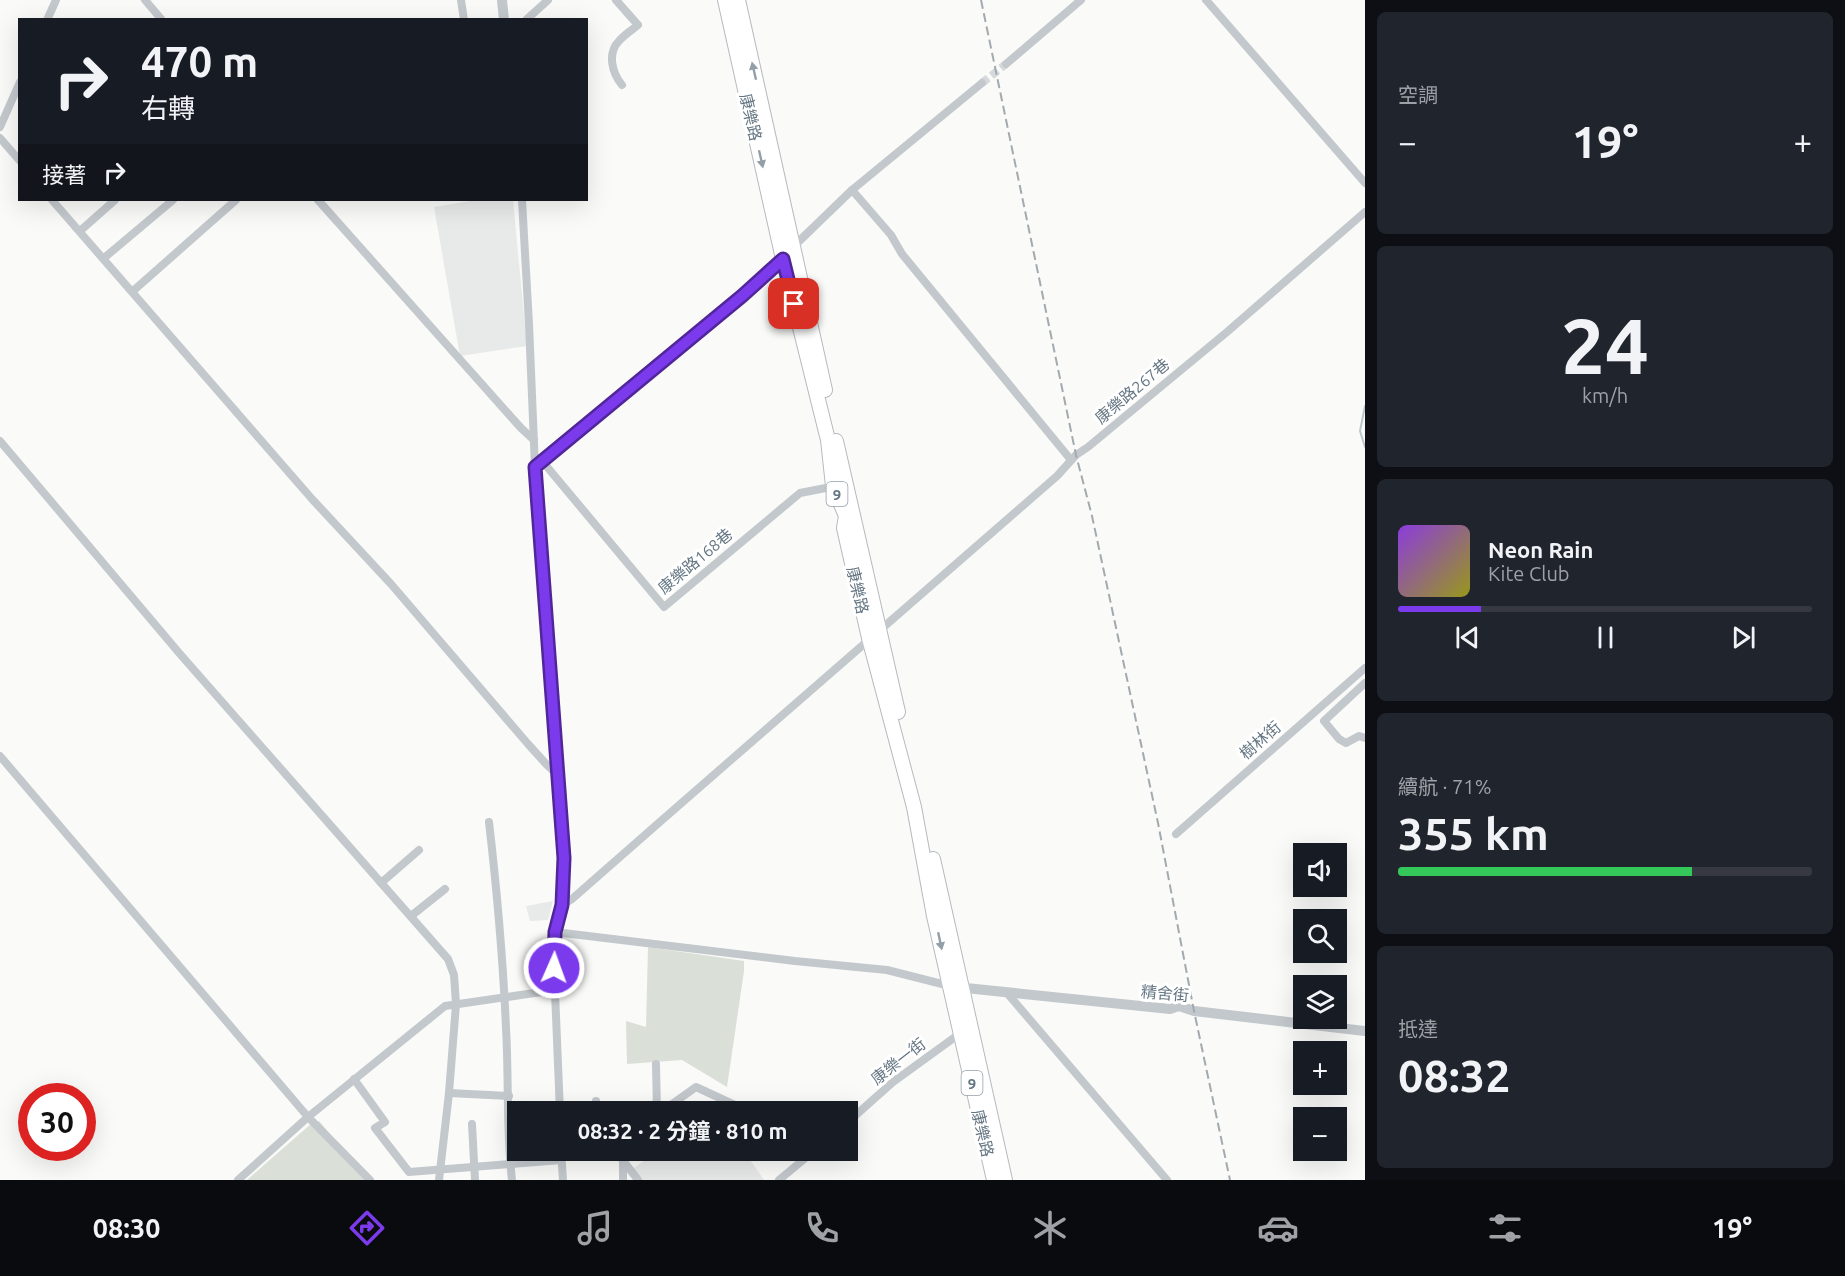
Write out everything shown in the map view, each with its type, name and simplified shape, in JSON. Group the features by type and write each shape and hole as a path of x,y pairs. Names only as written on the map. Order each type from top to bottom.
{"main road":[{"name":"康樂路","path":"725,0 739,35 794,245 839,485"},
{"name":"康樂路","path":"738,0 739,35 783,259 839,485 966,1031 1005,1180"},
{"name":"康樂路","path":"966,1031 994,1180"}],"street":[{"path":"48,18 56,0"},
{"path":"145,0 160,18"},
{"path":"461,0 464,18"},
{"path":"502,0 504,18"},
{"path":"528,18 548,0"},
{"path":"616,0 638,25 617,42 611,62 616,77 622,85"},
{"path":"1006,64 1081,0"},
{"path":"1206,0 1365,183"},
{"path":"539,464 760,281 852,190 982,83"},
{"path":"0,127 18,86"},
{"path":"0,138 18,159"},
{"path":"852,190 891,235 902,254 1071,460"},
{"path":"53,201 312,499 391,584 528,744 558,775"},
{"path":"80,231 114,201"},
{"path":"104,258 171,201"},
{"path":"133,291 235,201"},
{"path":"319,201 534,440"},
{"path":"522,201 534,440 539,464 564,858 562,905 555,932 560,1101"},
{"name":"康樂路267巷","path":"562,905 581,891 920,596 1057,476 1071,460 1227,332 1365,212"},
{"path":"0,441 173,645 448,959 454,975 456,1004 439,1180"},
{"name":"康樂路168巷","path":"539,464 664,607 800,493 839,485"},
{"name":"樹林街","path":"1176,834 1365,668"},
{"path":"1365,683 1324,720 1339,739 1346,742 1359,736 1365,738"},
{"path":"0,756 308,1117 370,1180"},
{"path":"489,822 501,931 512,1180"},
{"path":"381,883 419,850"},
{"path":"411,916 445,889"},
{"path":"555,932 772,959 887,970 956,987"},
{"name":"精舍街","path":"956,987 1170,1009 1179,1006 1194,1011 1365,1031"},
{"path":"238,1180 308,1117 445,1006 555,990"},
{"path":"1007,993 1167,1180"},
{"name":"康樂一街","path":"858,1113 893,1082 966,1031"},
{"path":"656,1064 658,1101"},
{"path":"354,1079 385,1122 375,1128 409,1172 523,1161"},
{"path":"675,1101 696,1087 726,1101"},
{"path":"449,1093 509,1096"},
{"path":"472,1124 475,1180"},
{"path":"561,1161 562,1180"},
{"path":"779,1180 803,1161"},
{"path":"622,1162 623,1180"},
{"path":"622,1162 638,1180"}],"shaded area":[{"path":"470,201 513,201 527,346 460,356 434,207"},
{"path":"553,901 548,920 530,921 526,906"},
{"path":"648,947 744,961 727,1087 682,1060 627,1064 626,1021 646,1027"},
{"path":"319,1121 369,1180 247,1180 312,1123"},
{"path":"644,1161 751,1161 764,1180 639,1180 631,1170"}],"waterway":[{"path":"1365,406 1360,431 1365,447"}],"tunnel":[{"path":"982,83 1006,64"}],"railway":[{"path":"981,0 1076,455 1092,516 1158,823 1194,1011 1230,1180"}],"route":[{"path":"554,968 555,932 562,905 564,858 535,467 760,281 783,259 794,304"}]}
